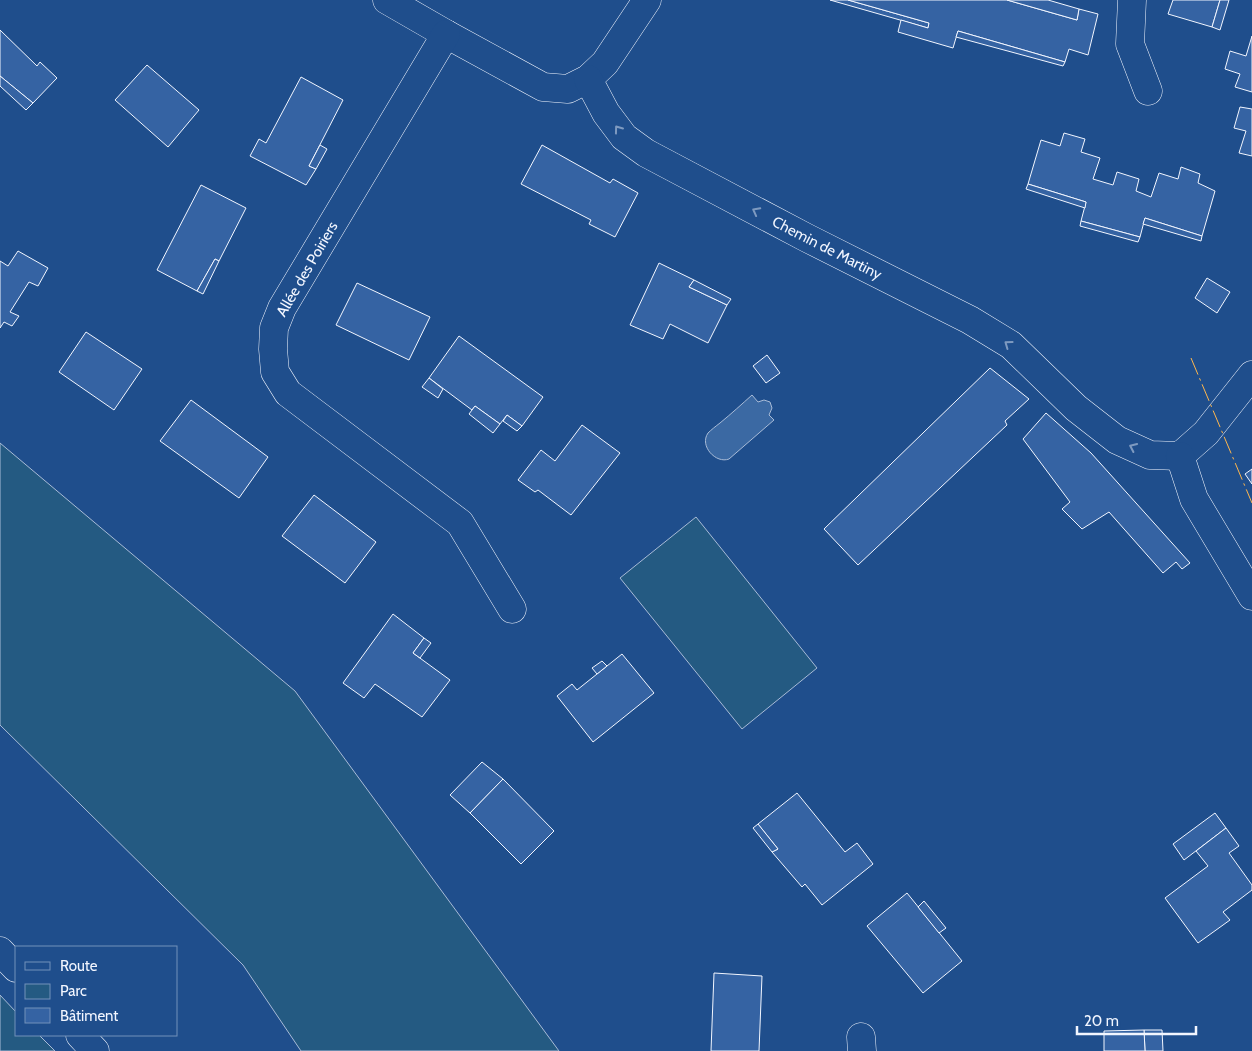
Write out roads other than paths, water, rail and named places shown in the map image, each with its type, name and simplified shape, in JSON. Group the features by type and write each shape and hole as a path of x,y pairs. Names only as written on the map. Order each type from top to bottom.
{"street":[{"path":"387,0 543,87 568,89 588,79 605,63 647,0"},
{"path":"1132,0 1130,44 1148,91"},
{"name":"Allée des Poiriers","path":"446,34 282,308 274,328 275,372 288,393 460,523 512,609"},
{"name":"Chemin de Martiny","path":"588,79 606,113 624,137 646,153 807,238 970,320 1010,345 1076,408 1117,440 1150,455 1180,456"},
{"path":"1252,375 1206,433 1180,456 1194,499 1252,596"},
{"path":"0,951 15,967"},
{"path":"81,1036 95,1051"}]}
